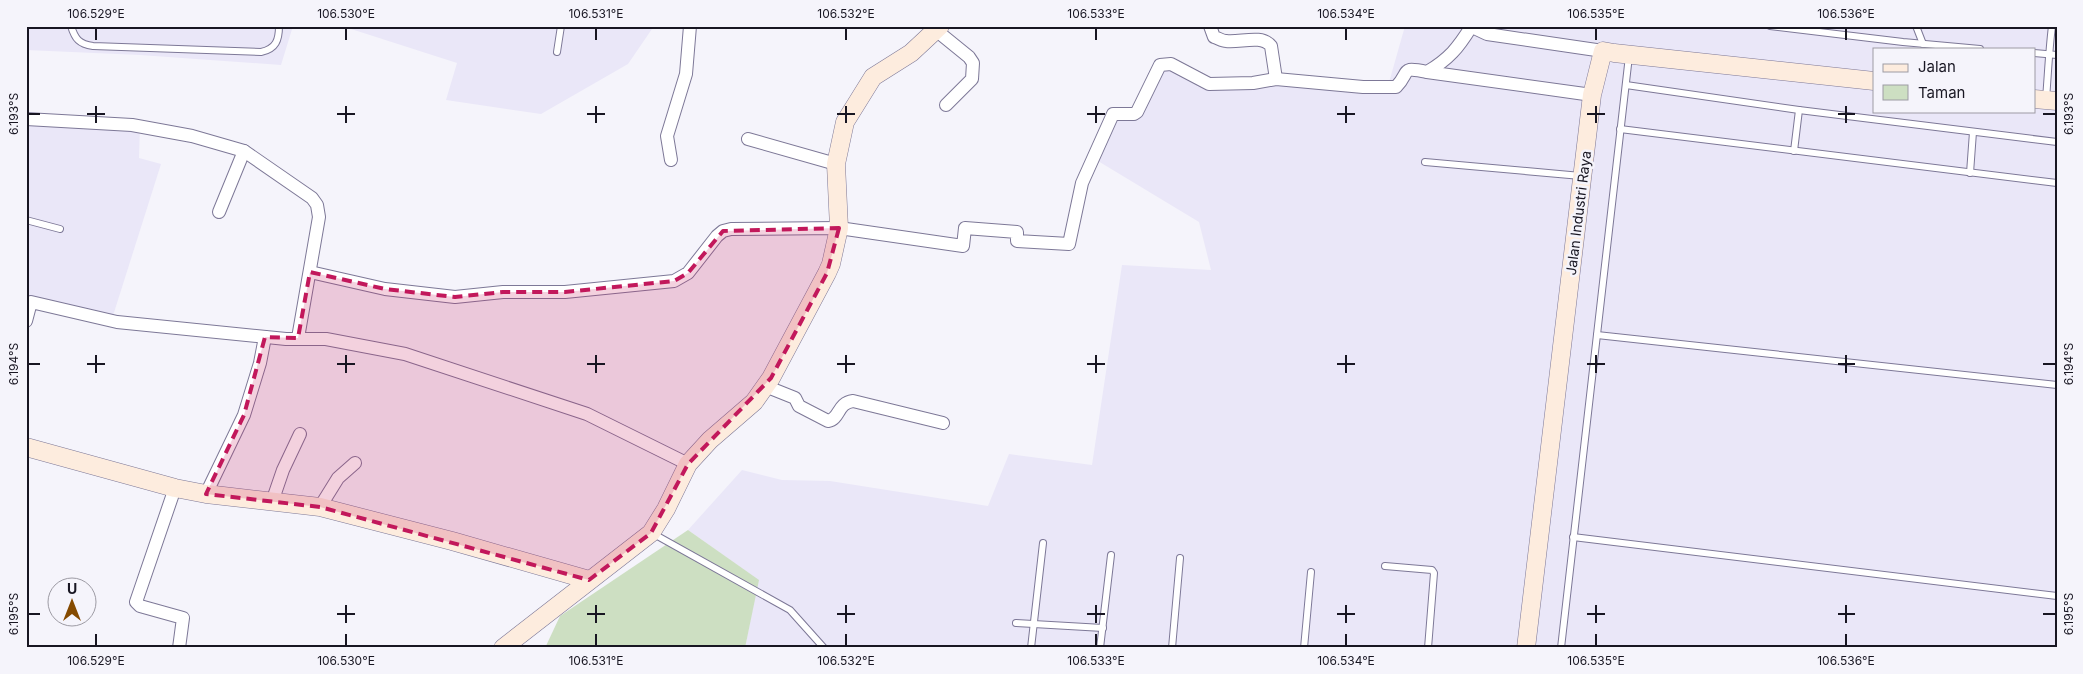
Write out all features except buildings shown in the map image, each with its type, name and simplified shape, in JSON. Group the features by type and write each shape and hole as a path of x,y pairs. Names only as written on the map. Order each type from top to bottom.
{"street":[{"path":"670,160 667,136 686,74 690,26"},
{"path":"1210,26 1214,37 1225,41 1261,40 1268,42 1271,46 1276,79"},
{"path":"1427,72 1452,54 1470,26 1487,34 1603,51 1873,81"},
{"path":"503,648 651,533 666,509 688,464 710,440 754,402 765,386 831,264 839,228 836,164 845,122 873,77 911,53 938,28 973,63 972,79 946,105"},
{"name":"Jalan Industri Raya","path":"1526,648 1592,95 1603,51"},
{"path":"310,272 386,289 455,297 502,292 565,292 674,281 688,273 722,231 839,228 963,246 965,228 1017,232 1017,241 1069,244 1082,183 1113,114 1134,114 1137,112 1160,65 1171,64 1209,84 1253,83 1276,79 1363,87 1396,87 1406,71 1411,68 1427,72 1592,95"},
{"path":"26,119 132,125 192,136 244,151 312,198 318,205 320,217 298,338"},
{"path":"748,139 836,164"},
{"path":"219,212 244,151"},
{"path":"26,321 31,302 117,322 265,337 326,339 405,354 587,414 688,464"},
{"path":"206,494 244,415 260,363 265,337"},
{"path":"765,386 795,398 799,406 828,421 834,419 844,404 853,401 943,423"},
{"path":"272,502 283,470 300,434"},
{"path":"26,447 176,488 206,494 320,507 452,541 589,580"},
{"path":"320,507 338,478 355,463"},
{"path":"176,488 136,602 140,606 183,618 179,648"}],"lane":[{"path":"71,26 75,37 81,44 93,46 261,52 270,50 277,42 280,26"},
{"path":"557,52 561,26"},
{"path":"1770,26 1969,48"},
{"path":"1916,26 1923,44"},
{"path":"2046,100 2048,55 2052,26"},
{"path":"2036,53 2057,56"},
{"path":"1561,648 1630,54"},
{"path":"1626,85 1799,110 2057,142"},
{"path":"1794,151 1799,110"},
{"path":"1620,129 2057,183"},
{"path":"1970,172 1973,132"},
{"path":"1425,162 1582,176"},
{"path":"26,220 60,229"},
{"path":"1597,336 2057,385"},
{"path":"651,533 790,610 824,648"},
{"path":"1573,537 2057,596"},
{"path":"1031,648 1043,543"},
{"path":"1100,648 1111,555"},
{"path":"1172,648 1180,558"},
{"path":"1385,566 1432,570 1434,573 1428,648"},
{"path":"1304,648 1311,572"},
{"path":"1016,623 1103,628"}],"highlighted area":[{"path":"839,228 827,273 771,378 688,464 651,533 589,580 320,507 206,494 244,415 265,337 298,338 310,272 385,289 455,297 503,292 565,292 674,281 688,273 723,231"}],"shaded area":[{"path":"26,26 293,26 281,65 140,55 26,50"},
{"path":"335,26 654,26 628,64 541,114 446,100 457,63 348,28"},
{"path":"1405,26 2057,26 2057,648 745,648 758,580 688,530 742,470 782,480 830,481 988,506 1009,454 1092,465 1122,265 1211,270 1199,222 1093,158 1111,114 1136,115 1162,62 1205,85 1388,86"},
{"path":"26,120 140,125 139,158 161,164 111,322 26,300"}],"green space":[{"path":"688,530 759,580 745,648 545,648 560,616"}]}
